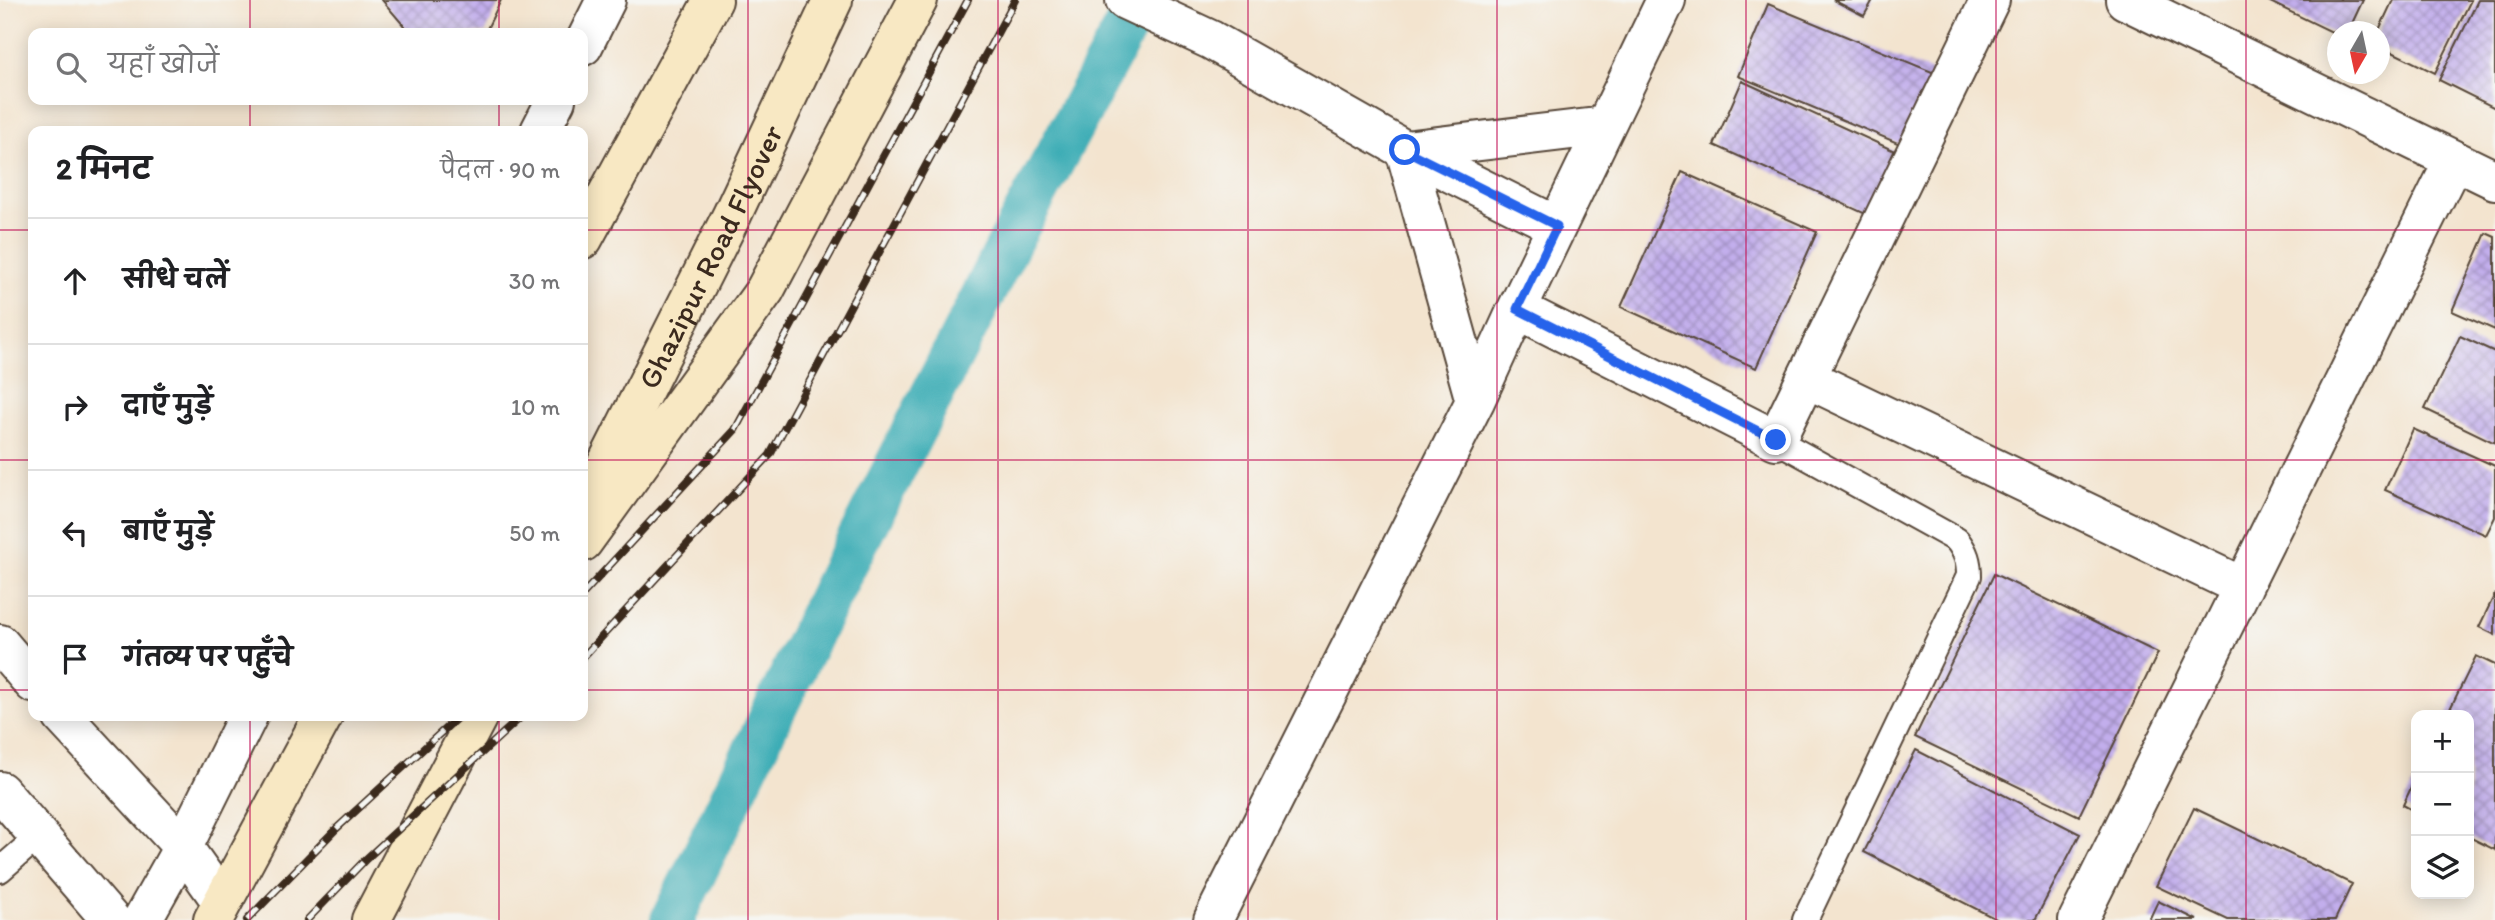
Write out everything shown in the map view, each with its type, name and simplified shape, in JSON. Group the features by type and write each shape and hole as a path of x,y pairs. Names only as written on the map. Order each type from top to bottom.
{"main road":[{"path":"588,230 713,0"},
{"name":"Ghazipur Road Flyover","path":"588,501 732,215 833,0"},
{"path":"588,535 765,290 918,0"},
{"path":"218,911 320,721"},
{"path":"371,920 475,721"}],"street":[{"path":"588,36 606,0"},
{"path":"1125,0 1211,40 1405,150 1557,226"},
{"path":"1213,920 1475,401 1666,0"},
{"path":"1517,309 1776,440 1990,0"},
{"path":"2125,0 2495,180"},
{"path":"543,126 553,105"},
{"path":"1405,150 1605,126"},
{"path":"1405,150 1475,401"},
{"path":"2078,920 2454,160"},
{"path":"1806,378 2243,587"},
{"path":"0,644 28,677"},
{"path":"67,721 183,847 218,911"},
{"path":"142,920 183,847 246,721"},
{"path":"0,791 111,920"}],"lane":[{"path":"1776,440 1957,540 1965,550 1969,562 1969,576 1805,920"},
{"path":"0,870 39,836"}],"building":[{"path":"382,0 501,0 487,28 406,28"},
{"path":"1833,0 1873,0 1864,16"},
{"path":"2363,0 2353,21 2327,21 2327,30 2270,2"},
{"path":"2393,0 2471,0 2435,73 2390,51 2390,21 2383,21"},
{"path":"2478,0 2495,0 2495,108 2439,80"},
{"path":"1768,4 1937,74 1907,147 1738,76"},
{"path":"1742,81 1899,153 1870,216 1714,145"},
{"path":"1682,172 1817,232 1756,368 1621,307"},
{"path":"2486,233 2495,237 2495,330 2452,311"},
{"path":"2460,336 2495,352 2495,443 2425,409"},
{"path":"2413,429 2495,466 2495,517 2486,535 2385,490"},
{"path":"1994,574 2158,653 2079,816 1915,737"},
{"path":"2495,594 2495,635 2479,627"},
{"path":"2476,656 2495,665 2495,850 2474,840 2474,710 2449,710"},
{"path":"1916,750 2080,834 2035,920 1998,920 1864,852"},
{"path":"2411,788 2411,809 2403,805"},
{"path":"2194,808 2352,884 2335,920 2228,920 2156,886"},
{"path":"2158,901 2197,920 2149,920"}],"waterway":[{"path":"672,920 835,585 1013,236 1140,0"}],"railway":[{"path":"588,589 735,430 968,0"},
{"path":"588,652 770,455 1015,0"},
{"path":"247,920 336,829 454,721"},
{"path":"307,920 366,859 517,721"}],"route":[{"path":"1405,150 1557,226 1517,309 1776,440"}]}
